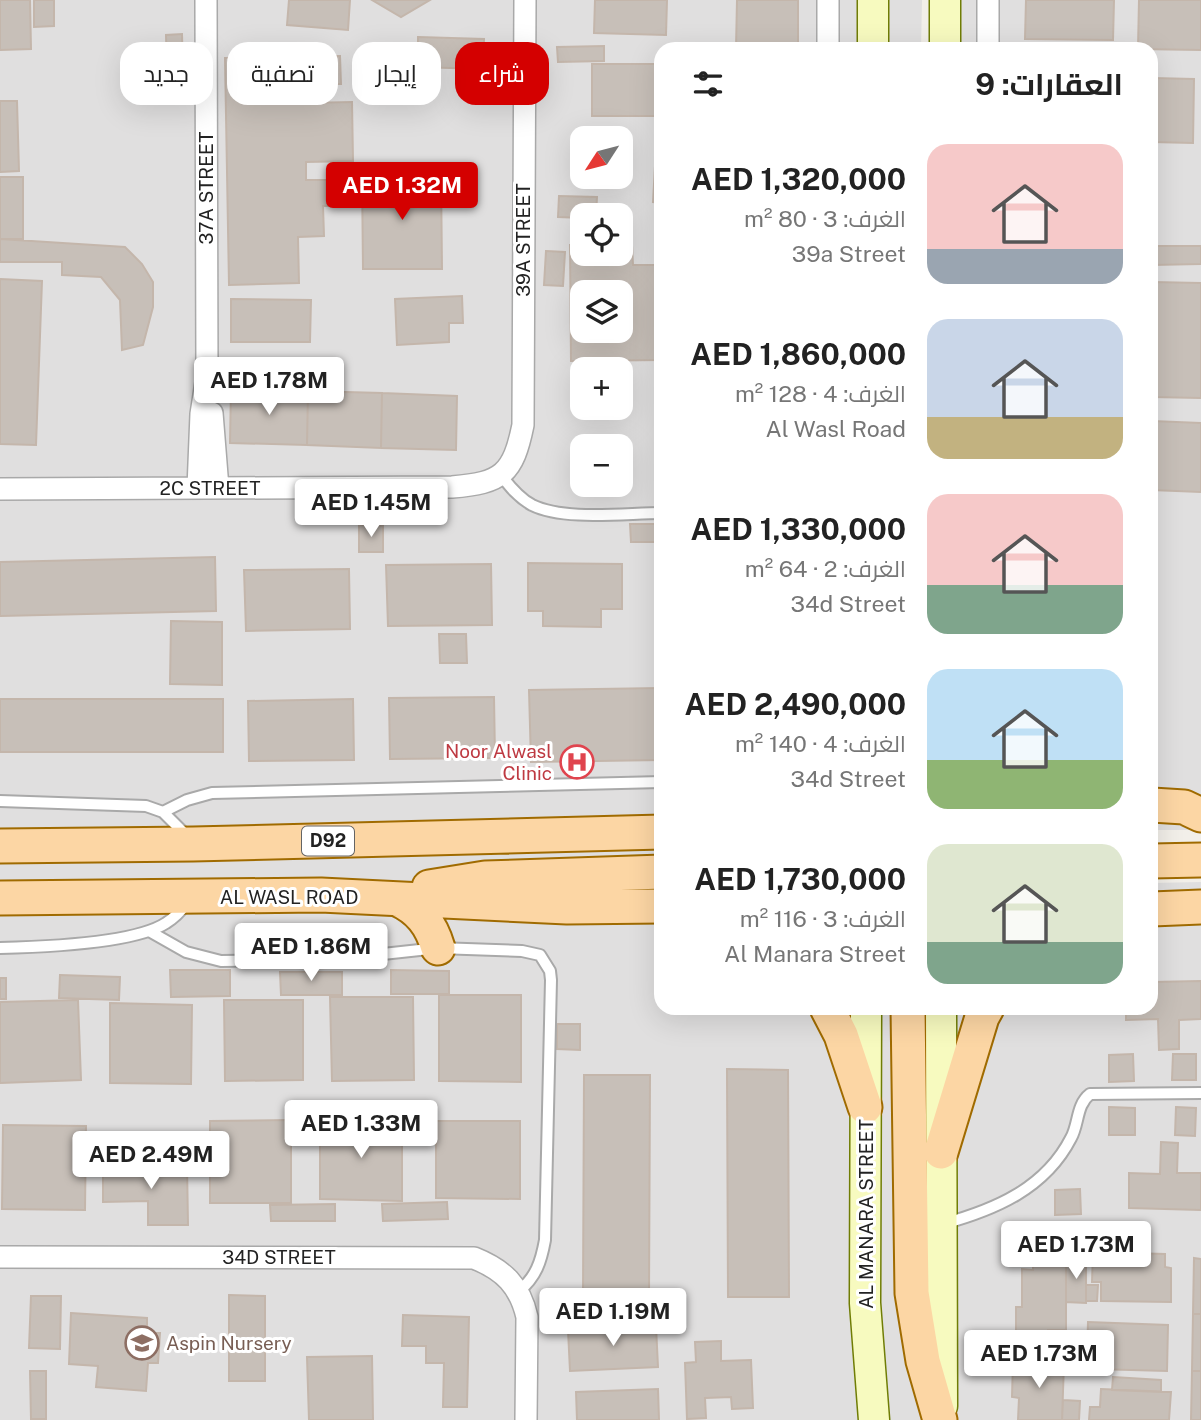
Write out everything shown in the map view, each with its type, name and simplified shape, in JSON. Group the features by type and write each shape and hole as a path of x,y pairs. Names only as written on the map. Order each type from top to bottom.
{"main road":[{"path":"873,0 873,42"},
{"path":"945,0 945,42"},
{"path":"1158,805 1184,807 1201,816"},
{"path":"1158,827 1201,825"},
{"name":"D92","path":"0,846 193,844 654,831"},
{"path":"1158,861 1201,860"},
{"path":"397,899 425,888 485,878 654,872"},
{"name":"AL WASL ROAD","path":"0,898 321,895 568,907 654,906"},
{"path":"397,899 419,912 434,934 438,948"},
{"path":"604,906 627,917 654,924"},
{"path":"1158,911 1201,908"},
{"path":"831,1015 841,1035 865,1107"},
{"name":"AL MANARA STREET","path":"866,1015 866,1303 874,1420"},
{"path":"908,1015 912,1293 923,1361 941,1420"},
{"path":"941,1015 941,1420"},
{"path":"941,1152 983,1015"}],"street":[{"name":"37A STREET","path":"206,0 207,376 201,414 208,488"},
{"name":"39A STREET","path":"501,475 517,453 523,425 524,0"},
{"path":"828,0 828,42"},
{"path":"988,0 988,42"},
{"name":"2C STREET","path":"0,489 452,487 479,485 501,475"},
{"name":"34D STREET","path":"0,1258 474,1258 492,1265 508,1276 519,1291 527,1317 526,1420"}],"lane":[{"path":"501,475 514,492 530,504 549,512 654,513"},
{"path":"163,812 187,800 212,793 654,782"},
{"path":"0,801 146,806 163,812 193,844"},
{"path":"0,948 71,944 149,931 166,923 192,896"},
{"path":"149,931 186,952 221,961 337,959 438,948 531,951 546,962 550,971 545,1240 537,1271 530,1282 519,1291"},
{"path":"940,1225 996,1207 1012,1199 1039,1178 1068,1145 1082,1102 1090,1094 1201,1093"}],"shaded area":[{"path":"0,0 922,0 921,42 654,42 654,1015 1158,1015 1158,883 1201,882 1201,1420 0,1420"},
{"path":"957,0 1201,0 1201,830 1158,830 1158,42 956,42"}],"building":[{"path":"0,0 30,0 31,49 0,50"},
{"path":"34,0 54,0 54,26 34,27"},
{"path":"289,0 350,0 348,30 287,25"},
{"path":"372,0 430,0 401,17"},
{"path":"595,0 667,0 666,35 594,33"},
{"path":"737,0 798,0 798,42 736,42"},
{"path":"1026,0 1114,0 1113,40 1025,39"},
{"path":"1139,0 1201,0 1201,50 1158,49 1158,42 1138,42"},
{"path":"182,34 182,42 166,42 166,35"},
{"path":"418,37 484,39 484,42 455,42 455,68 441,68 441,42 418,42"},
{"path":"604,46 604,61 558,62 557,47"},
{"path":"340,56 341,84 338,84"},
{"path":"225,58 227,105 338,105 338,102 352,102 353,161 306,162 306,180 338,180 338,206 323,206 324,236 298,237 299,283 229,285"},
{"path":"592,64 654,64 654,116 592,116"},
{"path":"1158,78 1194,79 1193,143 1158,142"},
{"path":"0,101 17,101 19,171 0,172"},
{"path":"362,174 441,174 442,269 363,269"},
{"path":"0,177 23,177 23,239 0,239"},
{"path":"559,196 597,197 597,203 570,203 570,217 558,217"},
{"path":"0,239 125,247 142,264 153,282 153,307 143,345 122,350 120,300 101,277 62,275 62,262 0,262"},
{"path":"1158,246 1201,246 1201,264 1158,265"},
{"path":"546,251 565,252 563,286 544,285"},
{"path":"654,265 654,360 633,360 633,357 571,357 571,343 633,343 633,280 570,280 570,266"},
{"path":"0,279 42,281 36,445 0,444"},
{"path":"1158,282 1201,283 1201,398 1158,397"},
{"path":"462,296 463,323 449,323 449,342 397,345 395,299"},
{"path":"231,299 311,300 310,342 231,342"},
{"path":"231,388 308,391 307,445 230,443"},
{"path":"308,391 382,393 381,448 307,445"},
{"path":"382,393 457,396 456,450 381,448"},
{"path":"1158,421 1201,423 1201,492 1158,490"},
{"path":"630,524 654,524 654,542 631,542"},
{"path":"359,525 383,526 383,552 359,552"},
{"path":"215,557 216,611 0,616 0,562"},
{"path":"528,563 622,564 622,609 601,609 601,627 543,626 543,611 528,611"},
{"path":"491,564 492,625 388,626 386,565"},
{"path":"349,569 350,629 246,631 244,570"},
{"path":"171,621 222,622 222,685 170,684"},
{"path":"439,634 466,634 467,663 440,663"},
{"path":"654,688 654,760 531,762 529,690"},
{"path":"494,697 495,758 390,759 389,698"},
{"path":"0,699 223,699 223,752 0,752"},
{"path":"353,699 354,760 249,761 248,701"},
{"path":"170,970 230,970 230,996 171,997"},
{"path":"391,970 449,971 449,994 391,994"},
{"path":"280,972 342,972 342,995 281,995"},
{"path":"60,975 120,977 119,1000 59,998"},
{"path":"0,978 6,978 6,999 0,999"},
{"path":"1201,981 1201,1019 1179,1020 1179,1049 1159,1050 1158,1019 1126,1020 1126,1015 1158,1015 1158,982"},
{"path":"439,995 521,995 521,1082 439,1081"},
{"path":"330,997 413,997 414,1080 332,1081"},
{"path":"78,1000 81,1080 0,1083 0,1002"},
{"path":"224,1000 303,1000 303,1080 225,1081"},
{"path":"110,1003 192,1005 191,1084 110,1083"},
{"path":"557,1024 580,1024 580,1050 557,1049"},
{"path":"1133,1054 1134,1081 1109,1082 1109,1055"},
{"path":"1173,1054 1196,1054 1196,1080 1172,1080"},
{"path":"727,1069 788,1070 789,1297 728,1297"},
{"path":"584,1075 650,1075 649,1298 583,1297"},
{"path":"1109,1107 1135,1108 1135,1135 1109,1135"},
{"path":"1176,1107 1196,1108 1195,1136 1175,1135"},
{"path":"320,1119 402,1119 402,1201 320,1199"},
{"path":"291,1120 291,1203 210,1203 210,1121"},
{"path":"436,1121 520,1121 520,1199 436,1198"},
{"path":"3,1125 86,1126 85,1210 2,1209"},
{"path":"1161,1142 1178,1143 1177,1173 1201,1173 1201,1210 1129,1208 1129,1173 1160,1174"},
{"path":"187,1165 188,1225 148,1225 148,1201 103,1202 103,1166"},
{"path":"1080,1189 1081,1214 1055,1215 1055,1190"},
{"path":"447,1202 448,1219 383,1221 382,1204"},
{"path":"335,1204 335,1221 271,1221 270,1205"},
{"path":"1093,1252 1165,1254 1165,1267 1171,1268 1171,1302 1101,1301 1101,1282 1092,1282"},
{"path":"1194,1258 1201,1259 1201,1314 1193,1314"},
{"path":"1033,1259 1066,1260 1066,1330 1048,1330 1047,1340 1016,1340 1016,1307 1022,1307 1022,1269 1033,1270"},
{"path":"1066,1260 1086,1260 1086,1303 1066,1302"},
{"path":"1086,1285 1098,1285 1097,1301 1086,1301"},
{"path":"229,1295 265,1296 265,1381 229,1381"},
{"path":"31,1296 61,1296 60,1349 29,1348"},
{"path":"71,1313 147,1318 147,1333 160,1333 158,1363 148,1363 146,1391 96,1387 98,1366 69,1364"},
{"path":"1193,1314 1201,1314 1201,1371 1192,1371"},
{"path":"403,1315 469,1317 467,1407 443,1407 444,1363 426,1363 426,1346 402,1346"},
{"path":"1088,1322 1168,1325 1167,1371 1095,1369 1096,1355 1087,1355"},
{"path":"656,1326 658,1367 570,1371 568,1330"},
{"path":"721,1341 721,1361 751,1360 753,1408 732,1409 731,1397 705,1398 706,1418 687,1419 685,1363 696,1362 695,1342"},
{"path":"372,1356 373,1420 309,1420 307,1357"},
{"path":"1013,1361 1064,1363 1062,1420 1018,1420 1019,1398 1012,1397"},
{"path":"30,1371 46,1371 46,1419 31,1419"},
{"path":"1192,1371 1201,1371 1201,1420 1191,1420"},
{"path":"1113,1377 1161,1380 1161,1392 1112,1390"},
{"path":"658,1389 659,1420 577,1420 576,1392"},
{"path":"1101,1389 1171,1392 1169,1420 1089,1420 1090,1407 1100,1407"},
{"path":"1063,1400 1080,1401 1079,1420 1062,1420"}],"place":[{"name":"Noor Alwasl Clinic","path":"577,762"},
{"name":"Aspin Nursery","path":"142,1343"}]}
